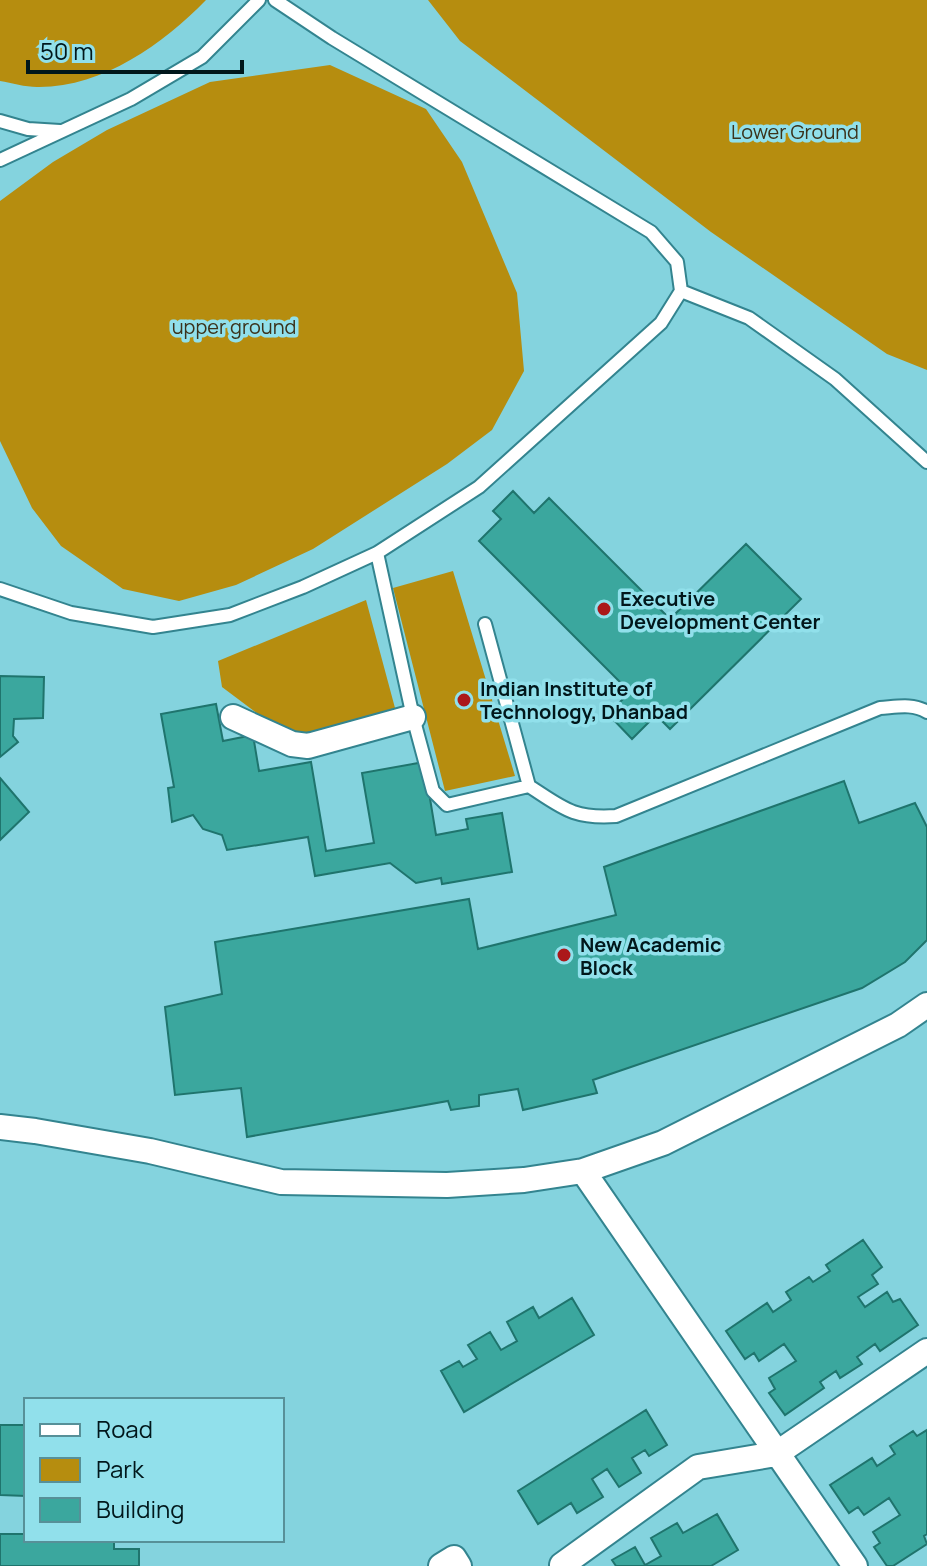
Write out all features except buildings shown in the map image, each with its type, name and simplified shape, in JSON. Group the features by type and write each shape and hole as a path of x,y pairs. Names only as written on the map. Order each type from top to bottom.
{"street":[{"path":"233,717 292,744 308,746 413,717"},
{"path":"0,1127 150,1151 281,1182 447,1185 524,1180 583,1171 663,1143 898,1025 927,1005"},
{"path":"583,1171 855,1566"},
{"path":"562,1565 698,1467 776,1454 927,1351"},
{"path":"441,1566 454,1558 459,1566"}],"lane":[{"path":"0,160 131,99 202,57 259,0"},
{"path":"0,589 71,613 153,627 230,615 303,587 377,553 479,487 661,323 681,291 677,262 651,232 275,0"},
{"path":"0,121 28,129 65,132"},
{"path":"681,291 749,318 835,379 927,462"},
{"path":"377,553 413,717 433,791 447,805 529,786"},
{"path":"485,624 529,786 570,813 592,818 616,816 880,708 907,706 927,712"}],"green space":[{"path":"0,0 206,0 151,47 108,72 85,80 37,87 0,81"},
{"name":"Lower Ground","path":"428,0 927,0 927,370 887,354 711,232 460,41"},
{"name":"upper ground","path":"330,65 426,109 462,162 517,293 524,371 492,430 447,464 313,549 236,585 179,601 123,589 61,546 32,508 0,441 0,201 53,162 107,130 210,82"},
{"path":"453,571 515,776 445,791 393,588"},
{"path":"366,600 395,708 291,739 222,687 218,661"}],"place":[{"name":"Executive Development Center","path":"604,609"},
{"name":"Indian Institute of Technology, Dhanbad","path":"464,700"},
{"name":"New Academic Block","path":"564,955"}]}
